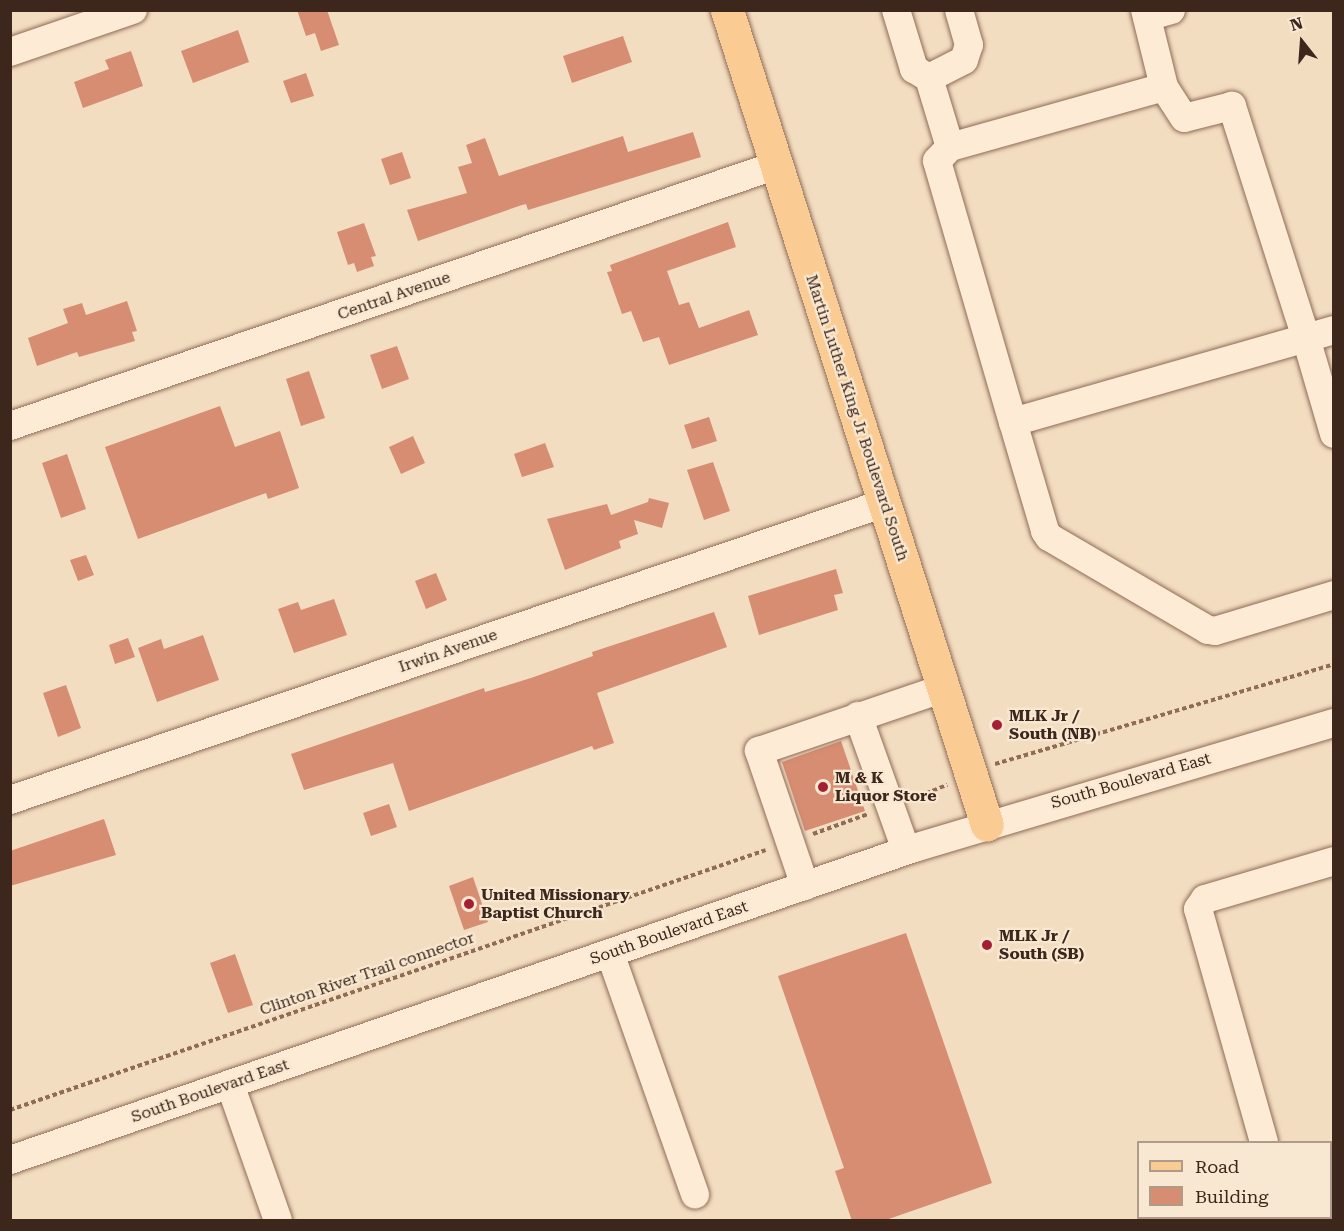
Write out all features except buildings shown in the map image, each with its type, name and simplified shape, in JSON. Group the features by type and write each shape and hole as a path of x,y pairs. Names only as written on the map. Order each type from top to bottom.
{"main road":[{"name":"Martin Luther King Jr Boulevard South","path":"728,10 987,825"}],"street":[{"path":"10,52 133,10"},
{"path":"896,10 914,69 929,78 950,147"},
{"path":"929,78 964,60 969,45 959,10"},
{"path":"1154,13 1164,87 1184,118 1229,104 1234,109 1334,434"},
{"path":"1164,87 950,147 937,161 1049,537 1202,629 1215,631 1334,595"},
{"name":"Central Avenue","path":"10,426 777,165"},
{"path":"1013,422 1334,330"},
{"name":"Irwin Avenue","path":"10,800 885,503"},
{"path":"805,886 759,751 944,688"},
{"path":"858,716 906,850"},
{"name":"South Boulevard East","path":"10,1160 906,850 1334,723"},
{"path":"1263,1141 1198,909 1205,899 1334,861"},
{"path":"610,953 695,1195"},
{"path":"230,1084 278,1221"}],"path":[{"path":"1005,760 1334,664"},
{"name":"Clinton River Trail connector","path":"10,1110 789,842 936,789"}],"place":[{"name":"MLK Jr / South (NB)","path":"997,725"},
{"name":"M & K Liquor Store","path":"823,787"},
{"name":"United Missionary Baptist Church","path":"469,904"},
{"name":"MLK Jr / South (SB)","path":"987,945"}]}
